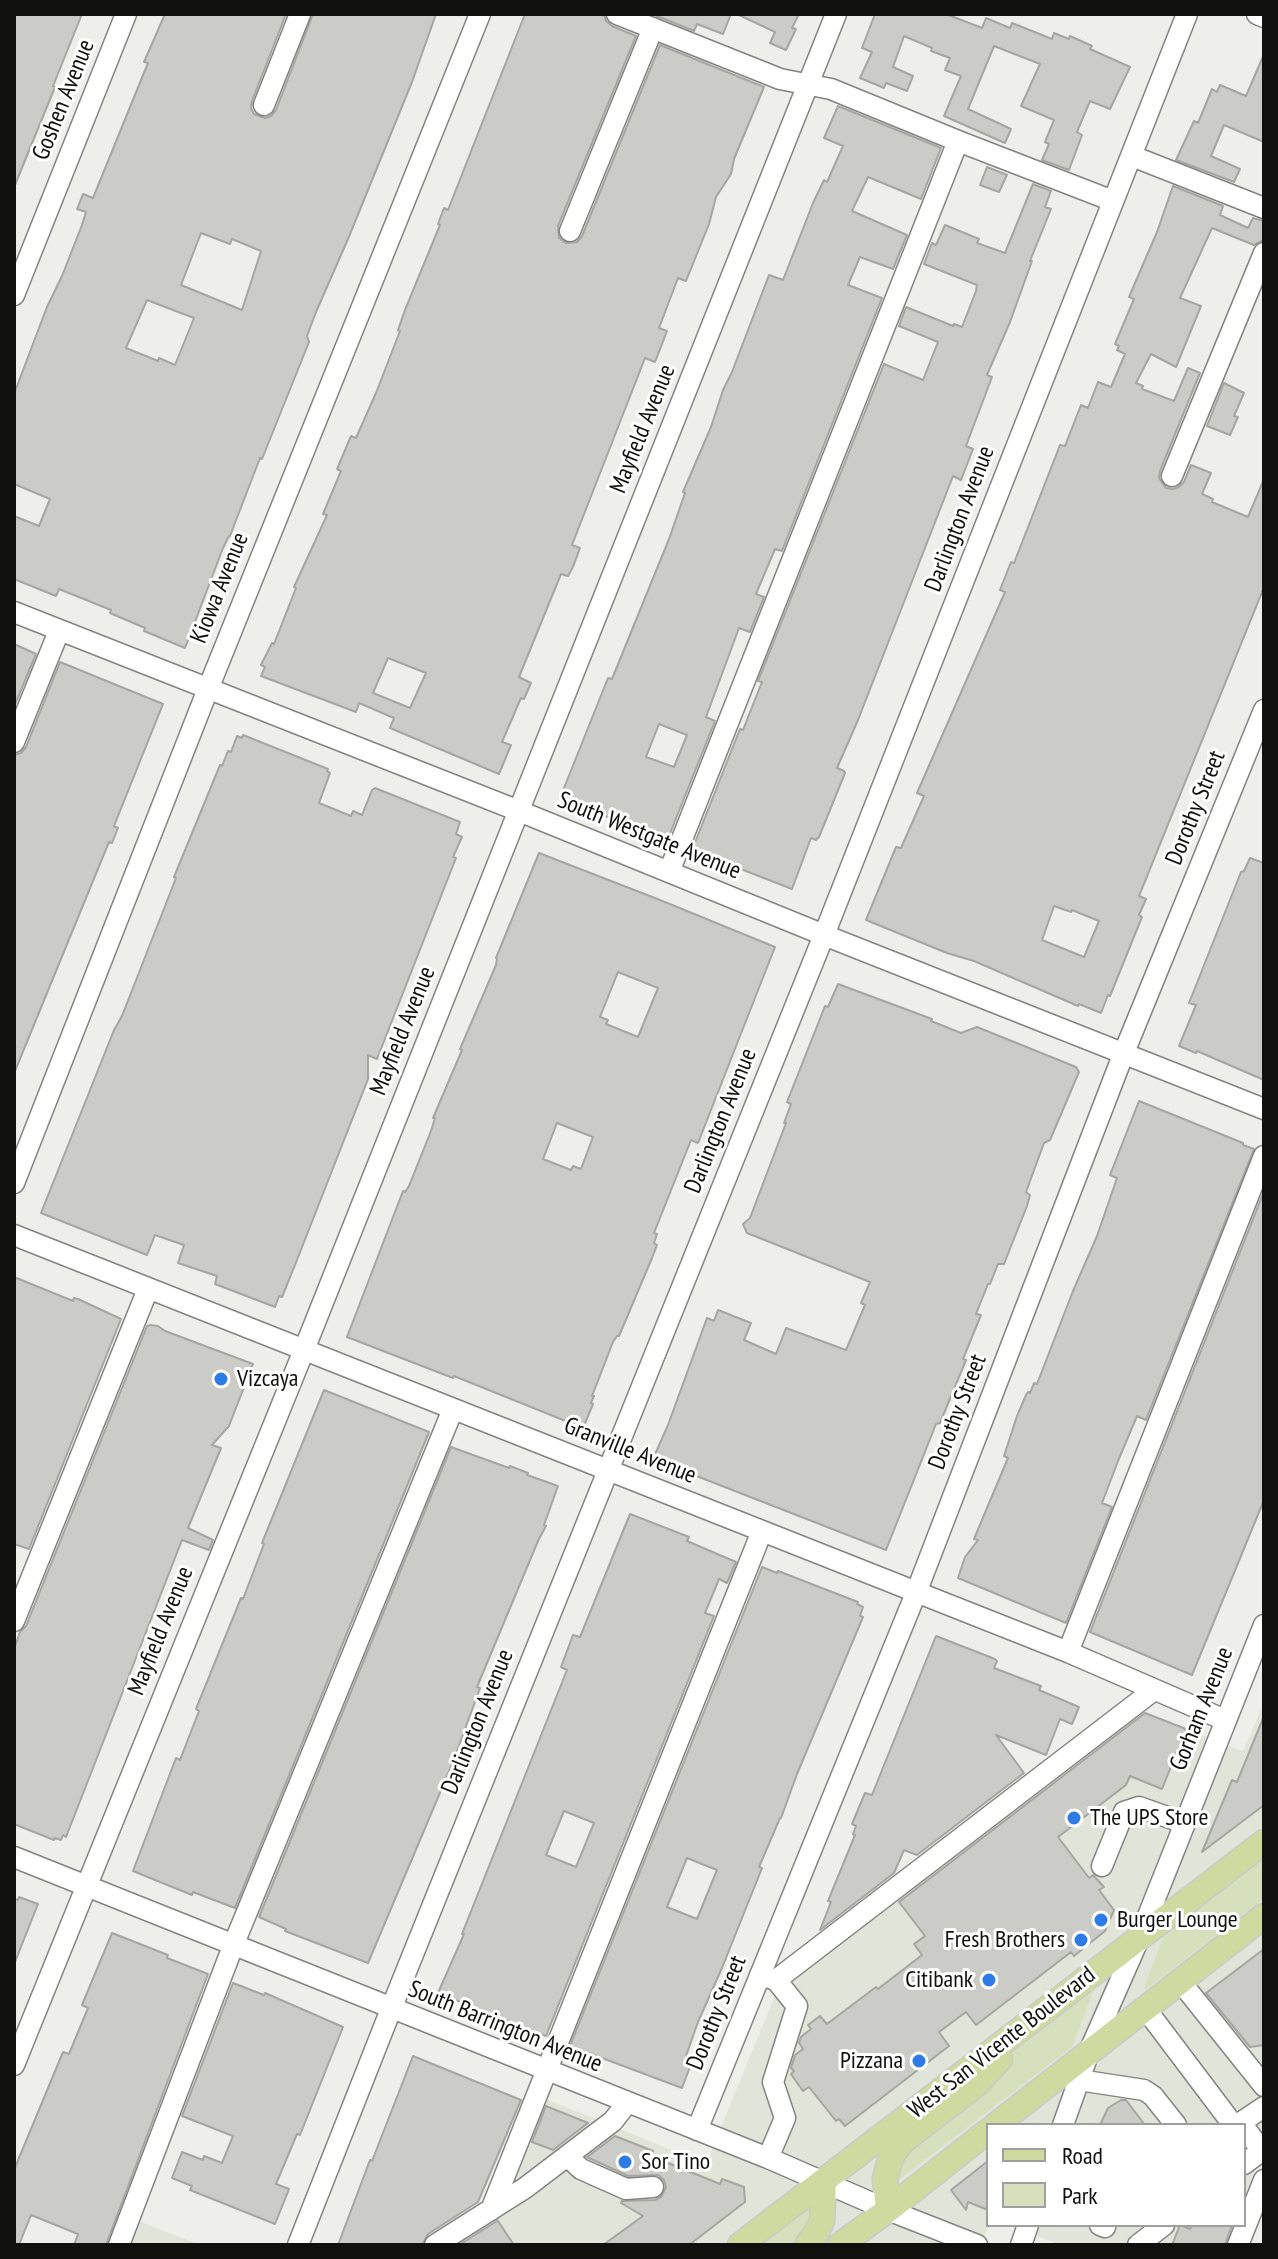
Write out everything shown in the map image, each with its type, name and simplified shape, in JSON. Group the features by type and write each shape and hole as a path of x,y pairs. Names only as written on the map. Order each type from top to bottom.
{"main road":[{"name":"West San Vicente Boulevard","path":"740,2245 1264,1842"},
{"path":"999,2123 1264,1916"},
{"path":"888,2210 885,2179 895,2151 903,2141 977,2084 1046,2009"},
{"path":"840,2245 986,2133"},
{"path":"807,2245 822,2221 824,2182"}],"street":[{"name":"Goshen Avenue","path":"14,295 126,14"},
{"path":"264,105 300,14"},
{"name":"Kiowa Avenue","path":"14,1183 208,689 480,14"},
{"path":"617,14 780,79 831,89 1113,201"},
{"name":"Mayfield Avenue","path":"14,2065 304,1350 836,14"},
{"name":"Darlington Avenue","path":"298,2245 390,2009 824,935 1187,14"},
{"path":"1257,14 1264,17"},
{"path":"570,231 653,28"},
{"path":"669,872 958,141"},
{"path":"1132,156 1264,208"},
{"path":"1172,476 1264,253"},
{"name":"South Westgate Avenue","path":"14,612 1264,1109"},
{"path":"14,742 59,631"},
{"name":"Dorothy Street","path":"697,2130 768,1978 1123,1055 1264,710"},
{"path":"1068,1652 1264,1156"},
{"name":"Granville Avenue","path":"14,1235 1068,1652 1225,1720"},
{"path":"14,1621 148,1289"},
{"path":"119,2245 233,1946 453,1409"},
{"path":"491,2210 762,1531"},
{"name":"Gorham Avenue","path":"1064,2123 1089,2052 1140,1936 1264,1625"},
{"path":"768,2158 785,2118 773,2082 797,2006 768,1978 1154,1690"},
{"path":"1102,1866 1124,1812 1139,1807 1184,1823"},
{"name":"South Barrington Avenue","path":"14,1857 768,2158 977,2245"},
{"path":"1180,1981 1264,2086"},
{"path":"1145,2008 1234,2123"},
{"path":"1079,2080 1144,2090 1153,2096 1174,2123"},
{"path":"435,2245 567,2156 613,2121 627,2103"},
{"path":"1243,2123 1264,2107"},
{"path":"1246,2132 1263,2150 1246,2163"},
{"path":"567,2156 581,2169 626,2189 653,2187"},
{"path":"1246,2225 1264,2180"},
{"path":"1138,2245 1161,2227"}],"shaded area":[{"path":"1264,1703 1264,2146 1246,2194 1246,2123 986,2123 988,2227 981,2245 442,2245 498,2213 539,2096 706,2164 778,1988 1135,1710 1243,1751"},
{"path":"123,2215 200,2245 112,2245"},
{"path":"1014,2227 1234,2227 1228,2245 1060,2245"}],"green space":[{"path":"1264,1859 1264,1899 1145,1990 1164,1935"},
{"path":"1093,1992 1072,2047 897,2181 898,2157 988,2083 1015,2051"},
{"path":"814,2206 814,2218 796,2245 759,2245 806,2209"}],"building":[{"path":"14,14 82,14 15,185"},
{"path":"165,14 286,14 252,101 254,114 265,118 276,110 313,14 436,14 412,82 316,312 307,336 309,342 185,648 144,631 145,628 110,613 111,610 59,589 56,596 14,579 14,516 39,526 50,499 14,484 14,394 82,225 86,212 77,209 83,194 93,198 148,63 144,62","holes":["201,233 230,244 232,239 261,251 242,310 181,285","147,300 194,318 175,365 126,348"]},
{"path":"525,14 604,14 612,26 636,36 558,226 559,238 566,243 577,242 582,236 660,45 764,87 734,159 731,174 716,197 709,224 686,281 678,278 659,328 667,331 655,362 645,358 572,545 580,548 573,567 568,576 561,574 519,677 531,683 502,742 511,745 499,774 390,728 394,718 359,703 356,712 261,676 265,667 261,665 274,644 294,587 327,515 323,514 341,471 337,469 351,436 356,438 376,393 444,208 448,210","holes":["388,658 426,673 410,708 373,693"]},
{"path":"652,14 731,14 723,34 697,24 694,31"},
{"path":"737,14 799,14 786,50 770,43 775,32"},
{"path":"875,14 946,14 982,28 986,18 1010,28 1012,23 1052,39 1054,33 1069,39 1070,36 1130,67 1110,109 1090,101 1077,132 1082,135 1069,170 1042,160 1054,120 1021,106 1040,64 994,46 968,109 1011,129 1005,143 944,116 961,76 945,70 950,58 931,51 932,48 904,36 893,67 913,76 907,91 886,83 884,88 860,78 872,52 862,48"},
{"path":"1264,54 1264,142 1224,125 1211,156 1240,169 1234,182 1176,160 1194,121 1198,123 1212,89 1217,92 1220,85 1246,96"},
{"path":"838,106 941,148 921,199 868,177 852,211 907,235 893,269 860,257 848,285 882,298 782,551 775,549 756,594 764,597 750,632 739,628 706,717 715,721 667,841 560,798 669,539 683,492 769,275 783,280 813,203 824,180 827,182 843,146 824,138","holes":["659,724 687,735 674,767 646,757"]},
{"path":"987,167 1007,175 999,192 980,185"},
{"path":"1033,184 1051,191 1045,207 1051,209 987,375 992,377 966,446 973,449 961,480 953,476 837,768 845,773 819,837 816,840 811,838 792,889 692,850 762,682 758,681 884,364 923,380 938,342 899,326 906,307 962,327 977,285 924,264 932,243 936,245 945,225 979,239 977,243 1005,253"},
{"path":"1173,186 1223,206 1220,215 1248,228 1253,218 1264,221 1264,240 1254,245 1212,228 1180,298 1201,306 1176,367 1151,354 1136,383 1143,386 1142,389 1174,401 1188,368 1200,373 1159,478 1166,488 1173,489 1184,482 1191,465 1211,473 1202,494 1213,499 1212,502 1248,517 1264,479 1264,587 1139,896 1146,899 1139,915 1142,917 1101,1013 866,920 896,847 901,848 924,796 917,793 1005,592 1000,590 1011,562 1014,563 1060,445 1065,446 1081,405 1088,408 1098,382 1111,387 1125,354 1117,350 1119,346 1115,344 1134,299 1129,297","holes":["1054,906 1099,921 1084,957 1042,940"]},
{"path":"1224,383 1244,393 1230,435 1207,426"},
{"path":"14,644 36,654 14,707"},
{"path":"60,662 163,704 114,826 118,828 112,843 109,842 15,1071 14,755 26,747"},
{"path":"243,735 328,769 330,773 319,803 351,816 353,811 362,815 375,788 460,822 456,834 462,837 377,1059 368,1055 368,1079 282,1297 279,1296 275,1307 215,1284 217,1276 178,1263 184,1245 155,1235 147,1255 41,1213 220,765 228,751 231,752 237,736 242,738"},
{"path":"539,853 775,947 698,1143 691,1140 654,1233 657,1234 654,1243 657,1245 619,1336 613,1342 583,1428 347,1337 403,1191 409,1186 431,1131 433,1118 496,965 496,958","holes":["618,972 658,988 638,1037 606,1024 608,1020 600,1017","557,1123 593,1137 581,1169 573,1166 571,1170 543,1159"]},
{"path":"1250,858 1264,863 1264,1080 1179,1046 1196,1005 1189,1003 1241,872"},
{"path":"838,984 961,1033 977,1027 1076,1067 1079,1072 1050,1140 1044,1143 1026,1192 1030,1195 1027,1206 1004,1264 998,1264 988,1284 976,1314 981,1315 963,1359 966,1360 940,1423 936,1424 886,1550 653,1459 707,1318 714,1321 718,1310 751,1323 744,1340 776,1354 786,1328 846,1350 865,1305 861,1303 870,1282 747,1233 743,1224 750,1218 786,1123 791,1104 787,1102 825,1006 828,1007"},
{"path":"1139,1101 1254,1149 1146,1420 1137,1416 1118,1461 1102,1503 1112,1507 1066,1623 958,1578 965,1557 978,1540 974,1539 1008,1458 1004,1456 1017,1416 1026,1395 1034,1383 1037,1384 1097,1236 1117,1178 1110,1175"},
{"path":"1264,1191 1264,1500 1192,1675 1090,1632"},
{"path":"14,1277 73,1301 74,1298 78,1299 121,1319 29,1549 14,1544"},
{"path":"150,1325 253,1364 229,1426 212,1445 221,1448 188,1528 213,1540 209,1550 182,1540 66,1837 63,1835 61,1840 54,1840 14,1824 14,1649"},
{"path":"324,1390 429,1432 235,1908 193,1892 192,1895 133,1871 176,1758 180,1760 199,1711 196,1709 243,1599 262,1543"},
{"path":"451,1447 558,1486 546,1526 477,1687 480,1688 453,1762 368,1963 285,1931 259,1917"},
{"path":"630,1514 689,1537 687,1541 736,1562 727,1583 719,1579 705,1613 714,1616 546,2036 438,1993 567,1670 561,1667 573,1635 580,1637","holes":["564,1811 594,1823 576,1867 546,1855"]},
{"path":"762,1567 858,1602 863,1607 860,1616 863,1617 698,2022 686,2056 693,2059 682,2088 570,2046","holes":["687,1858 717,1870 697,1919 667,1907"]},
{"path":"936,1636 995,1659 994,1668 1041,1686 1039,1690 1079,1707 1072,1724 1060,1719 1046,1755 996,1735 1024,1773 917,1855 904,1850 894,1873 820,1930 831,1902 828,1901 855,1835 856,1826 852,1824 865,1793 872,1795"},
{"path":"1145,1713 1186,1729 1162,1789 1130,1776 1126,1785 1058,1837 1089,1878 1093,1875 1104,1887 1099,1890 1114,1910 1105,1931 1074,1956 1071,1952 976,2025 966,2012 939,2032 949,2046 845,2126 839,2119 836,2121 809,2087 803,2091 791,2074 794,2071 791,2068 795,2055 803,2049 799,2043 801,2037 811,2029 808,2025 820,2016 827,2024 922,1955 914,1944 925,1936 899,1902"},
{"path":"1264,1716 1264,1805 1202,1852 1232,1780 1237,1782"},
{"path":"19,1897 38,1904 15,1962 14,1899 18,1900"},
{"path":"112,1933 208,1974 106,2245 74,2245 78,2234 31,2215 19,2245 14,2245 14,2170 63,2052 69,2054 88,2008 82,2005"},
{"path":"1264,1949 1264,2045 1250,2047 1206,1993"},
{"path":"233,1983 265,1993 343,2027 300,2135 297,2134 276,2184 289,2189 275,2224 190,2190 192,2186 172,2178 182,2152 222,2163 233,2136 182,2116"},
{"path":"413,2056 521,2100 478,2202 428,2234 422,2245 338,2245 370,2160"},
{"path":"1126,2100 1143,2123 1101,2123 1108,2108"},
{"path":"546,2106 588,2123 553,2150 532,2142"},
{"path":"615,2136 653,2151 651,2156 720,2184 722,2179 744,2187 745,2202 689,2245 603,2245 643,2216 622,2201 655,2200 661,2197 666,2187 658,2175 628,2176 587,2157"},
{"path":"986,2163 986,2209 968,2202 966,2210 951,2190"},
{"path":"497,2221 514,2245 459,2245"},
{"path":"1179,2227 1231,2227 1225,2245 1172,2245"}],"place":[{"name":"Vizcaya","path":"221,1379"},
{"name":"The UPS Store","path":"1074,1818"},
{"name":"Burger Lounge","path":"1101,1920"},
{"name":"Fresh Brothers","path":"1081,1940"},
{"name":"Citibank","path":"989,1980"},
{"name":"Pizzana","path":"919,2061"},
{"name":"Sor Tino","path":"625,2162"}]}
